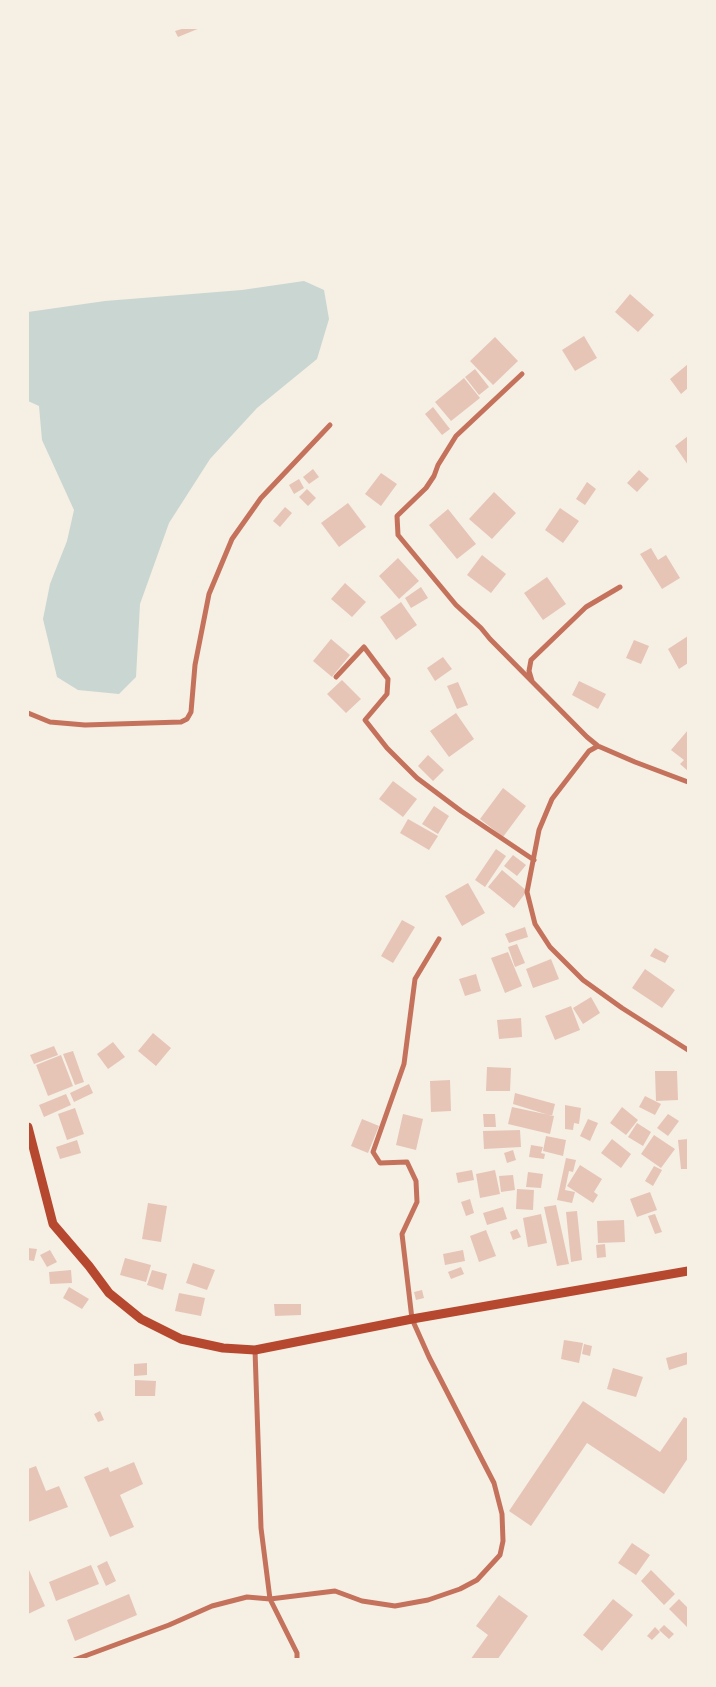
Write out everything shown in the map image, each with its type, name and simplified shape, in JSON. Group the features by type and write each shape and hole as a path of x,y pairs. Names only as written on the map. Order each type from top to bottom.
{"main road":[{"path":"28,1127 53,1224 109,1293 141,1319 181,1339 223,1348 255,1350 412,1319 688,1271"}],"street":[{"path":"522,374 456,436 438,464 434,476 426,488 397,516 396,526 398,535 456,605 481,628 577,728 598,746 688,782"},
{"path":"28,713 50,722 85,725 181,722 187,719 191,712 195,665 209,594 232,539 261,498 330,426"},
{"path":"532,681 529,671 531,660 586,607 620,587"},
{"path":"336,677 364,647 388,680 387,694 365,720 387,748 417,778 461,811 534,860"},
{"path":"598,746 589,751 552,799 539,830 527,892 535,924 550,948 583,980 622,1008 688,1050"},
{"path":"74,1660 169,1625 212,1606 246,1597 270,1599 335,1591 362,1601 395,1606 428,1600 460,1589 477,1580 500,1555 503,1541 502,1514 494,1483 433,1366 412,1319 402,1234 417,1202 416,1181 407,1162 380,1163 373,1152 404,1064 416,979 439,939"},
{"path":"255,1350 261,1528 270,1599 297,1653 297,1660"}],"shaded area":[{"path":"304,281 324,290 329,319 317,359 257,408 210,459 169,523 140,604 136,677 119,694 78,690 57,677 43,619 50,584 67,541 74,510 42,440 39,406 28,401 28,312 105,301 242,290"}],"building":[{"path":"185,28 200,28 178,37 175,31"},
{"path":"630,294 654,315 638,332 615,312"},
{"path":"584,336 597,358 575,371 562,350"},
{"path":"495,337 518,361 493,385 470,361"},
{"path":"688,364 688,388 681,394 670,379"},
{"path":"475,369 489,387 479,395 465,377"},
{"path":"464,378 480,398 451,421 435,402"},
{"path":"433,407 450,429 442,435 425,414"},
{"path":"688,436 688,465 675,446"},
{"path":"313,469 319,477 309,484 303,477"},
{"path":"639,470 649,479 637,492 627,483"},
{"path":"381,473 397,484 381,506 365,494"},
{"path":"299,479 304,488 294,494 289,485"},
{"path":"587,482 596,489 585,505 576,499"},
{"path":"307,489 316,498 308,506 299,497"},
{"path":"494,492 516,513 492,539 469,519"},
{"path":"348,503 366,527 339,547 321,523"},
{"path":"285,507 292,513 280,527 273,521"},
{"path":"560,508 579,521 563,543 545,530"},
{"path":"448,509 476,544 457,559 429,525"},
{"path":"651,548 658,560 666,555 680,578 662,589 640,554"},
{"path":"482,555 506,574 491,593 467,575"},
{"path":"398,558 419,581 399,599 379,576"},
{"path":"547,577 566,604 543,620 524,593"},
{"path":"345,583 366,602 352,617 331,599"},
{"path":"421,587 428,598 411,608 405,598"},
{"path":"401,602 417,625 396,640 380,617"},
{"path":"688,636 688,663 679,669 668,649"},
{"path":"331,639 350,655 332,677 313,661"},
{"path":"634,640 649,646 641,664 626,658"},
{"path":"443,657 452,669 435,681 427,668"},
{"path":"342,680 361,699 346,713 327,694"},
{"path":"579,681 606,694 598,709 572,695"},
{"path":"458,682 468,705 457,709 447,686"},
{"path":"456,713 474,739 449,757 430,731"},
{"path":"688,730 688,771 680,764 684,760 671,750"},
{"path":"428,755 444,770 433,781 418,766"},
{"path":"393,781 417,799 403,817 379,799"},
{"path":"503,788 526,806 503,837 480,819"},
{"path":"434,806 449,816 438,834 422,824"},
{"path":"408,819 438,836 429,850 400,833"},
{"path":"496,849 506,856 485,887 475,880"},
{"path":"513,855 526,865 517,876 504,866"},
{"path":"502,870 527,891 514,908 488,887"},
{"path":"468,883 485,913 462,926 445,896"},
{"path":"402,920 415,927 393,963 381,956"},
{"path":"525,927 528,937 509,943 505,934"},
{"path":"517,944 525,963 515,967 508,947"},
{"path":"655,948 669,956 665,963 650,956"},
{"path":"508,952 522,986 505,993 491,958"},
{"path":"551,959 559,979 533,988 526,969"},
{"path":"645,969 675,990 662,1008 632,988"},
{"path":"476,974 481,991 465,996 459,979"},
{"path":"591,997 600,1013 583,1024 573,1008"},
{"path":"571,1006 580,1030 555,1040 545,1016"},
{"path":"521,1018 522,1037 499,1039 497,1020"},
{"path":"153,1033 171,1048 156,1066 138,1051"},
{"path":"113,1042 125,1057 108,1069 97,1054"},
{"path":"54,1046 58,1055 34,1064 30,1055"},
{"path":"73,1051 84,1082 75,1085 63,1054"},
{"path":"61,1055 73,1086 48,1096 36,1065"},
{"path":"487,1067 511,1068 510,1091 486,1091"},
{"path":"655,1071 677,1071 678,1100 656,1101"},
{"path":"450,1080 451,1111 431,1112 430,1081"},
{"path":"89,1084 93,1093 74,1102 70,1093"},
{"path":"515,1093 555,1104 552,1116 513,1104"},
{"path":"66,1094 71,1105 44,1117 39,1105"},
{"path":"645,1096 661,1104 655,1115 639,1107"},
{"path":"565,1105 581,1108 579,1124 574,1123 573,1130 565,1129"},
{"path":"512,1107 554,1116 550,1134 508,1124"},
{"path":"622,1107 638,1120 626,1135 610,1123"},
{"path":"75,1108 84,1134 67,1140 58,1114"},
{"path":"403,1114 423,1119 416,1150 396,1145"},
{"path":"483,1114 495,1114 496,1127 484,1127"},
{"path":"668,1114 679,1121 668,1136 657,1128"},
{"path":"362,1119 379,1126 368,1153 351,1146"},
{"path":"588,1119 598,1123 590,1141 580,1136"},
{"path":"637,1123 651,1132 643,1146 628,1137"},
{"path":"520,1130 521,1147 484,1149 483,1131"},
{"path":"654,1135 675,1149 661,1168 641,1154"},
{"path":"546,1136 566,1140 563,1156 543,1151"},
{"path":"612,1139 631,1154 621,1168 601,1153"},
{"path":"688,1139 688,1169 681,1169 678,1140"},
{"path":"77,1140 81,1153 60,1159 56,1147"},
{"path":"531,1145 543,1147 541,1153 545,1154 544,1159 529,1157"},
{"path":"513,1150 516,1160 507,1163 504,1153"},
{"path":"566,1158 576,1160 573,1172 569,1171 565,1190 575,1192 572,1203 557,1200"},
{"path":"580,1165 602,1179 594,1192 598,1195 593,1203 567,1186"},
{"path":"654,1166 662,1170 653,1186 645,1181"},
{"path":"472,1170 474,1180 458,1183 456,1173"},
{"path":"495,1170 500,1194 480,1198 476,1174"},
{"path":"528,1172 543,1174 541,1188 526,1187"},
{"path":"513,1175 515,1190 501,1192 499,1176"},
{"path":"517,1189 534,1190 533,1210 516,1209"},
{"path":"650,1192 657,1210 637,1217 630,1199"},
{"path":"470,1199 474,1213 466,1216 461,1202"},
{"path":"148,1203 167,1206 161,1242 142,1239"},
{"path":"556,1205 569,1264 557,1266 544,1207"},
{"path":"503,1207 507,1219 487,1225 483,1213"},
{"path":"577,1211 582,1260 571,1262 566,1212"},
{"path":"541,1214 547,1243 528,1247 523,1218"},
{"path":"655,1214 662,1232 655,1234 648,1216"},
{"path":"624,1220 625,1242 598,1243 597,1221"},
{"path":"517,1229 521,1237 513,1240 510,1232"},
{"path":"486,1230 496,1256 479,1262 470,1236"},
{"path":"605,1244 606,1257 597,1258 596,1245"},
{"path":"28,1248 37,1249 34,1261 28,1260"},
{"path":"50,1250 57,1262 47,1267 40,1255"},
{"path":"463,1250 465,1261 445,1265 443,1254"},
{"path":"125,1258 151,1265 146,1282 120,1275"},
{"path":"193,1263 215,1270 207,1290 186,1283"},
{"path":"461,1267 464,1274 451,1279 448,1272"},
{"path":"71,1270 72,1283 50,1284 49,1272"},
{"path":"152,1270 167,1274 163,1290 147,1285"},
{"path":"69,1287 89,1299 82,1309 63,1298"},
{"path":"422,1290 424,1298 416,1300 414,1292"},
{"path":"179,1293 205,1298 201,1316 175,1311"},
{"path":"274,1304 301,1304 301,1315 275,1316"},
{"path":"564,1340 583,1343 579,1363 561,1359"},
{"path":"584,1344 592,1346 590,1356 582,1354"},
{"path":"688,1352 688,1364 669,1370 666,1358"},
{"path":"147,1363 147,1375 134,1376 134,1364"},
{"path":"613,1368 643,1377 636,1397 607,1389"},
{"path":"135,1380 156,1381 155,1396 135,1396"},
{"path":"583,1401 660,1452 684,1417 688,1419 688,1458 664,1494 587,1443 531,1526 509,1511"},
{"path":"100,1411 104,1420 98,1422 94,1414"},
{"path":"134,1462 143,1484 120,1495 134,1527 110,1537 84,1477 108,1467 110,1472"},
{"path":"36,1466 46,1491 59,1486 68,1507 28,1522 28,1469"},
{"path":"632,1543 650,1555 636,1575 618,1563"},
{"path":"107,1561 116,1581 106,1586 97,1566"},
{"path":"91,1565 99,1584 56,1601 49,1582"},
{"path":"651,1570 675,1594 664,1605 641,1581"},
{"path":"28,1571 45,1606 28,1614"},
{"path":"129,1594 137,1615 75,1641 67,1620"},
{"path":"499,1595 528,1616 497,1660 470,1660 488,1635 476,1626"},
{"path":"613,1599 633,1615 602,1651 583,1635"},
{"path":"679,1599 688,1608 688,1628 669,1609"},
{"path":"664,1625 674,1634 669,1639 659,1630"},
{"path":"655,1627 660,1632 652,1640 647,1636"}]}
